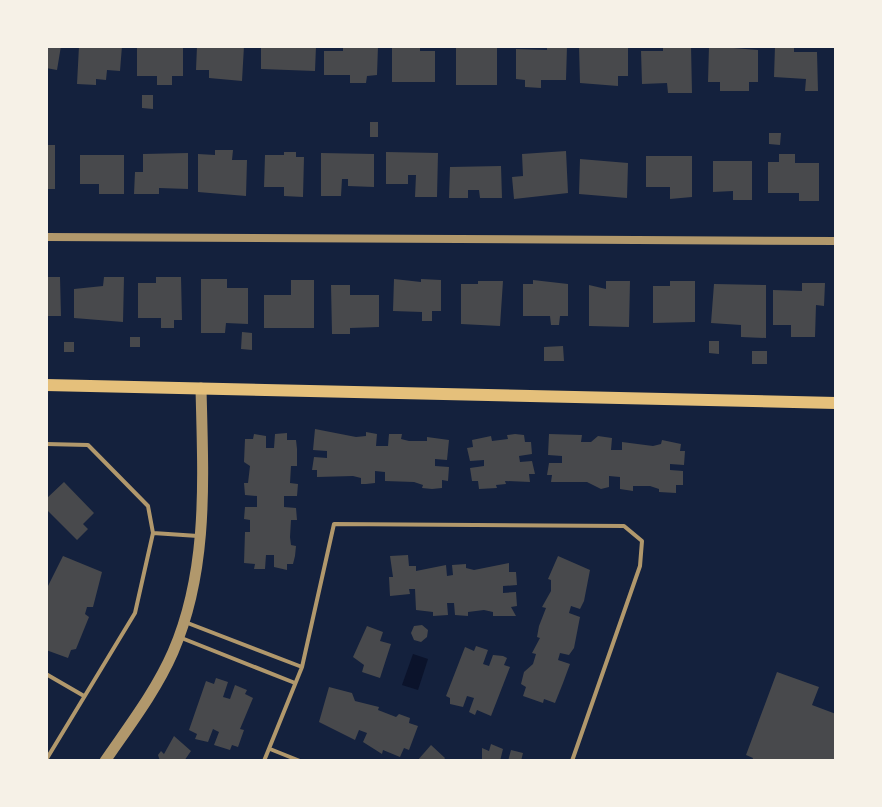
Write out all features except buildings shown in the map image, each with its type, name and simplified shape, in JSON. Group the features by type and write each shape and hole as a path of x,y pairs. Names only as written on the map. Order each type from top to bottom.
{"main road":[{"path":"46,385 836,403"}],"street":[{"path":"46,237 836,241"},
{"path":"105,761 157,682 179,637 199,565 201,388"}],"lane":[{"path":"46,444 88,445 148,506 153,533 135,613 46,760"},
{"path":"264,761 302,667 334,524 624,526 642,541 640,566 572,761"},
{"path":"153,533 200,536"},
{"path":"184,621 302,667"},
{"path":"179,637 295,683"},
{"path":"46,674 84,696"},
{"path":"270,749 300,761"}],"water":[{"path":"413,654 428,659 418,690 402,685"}]}
